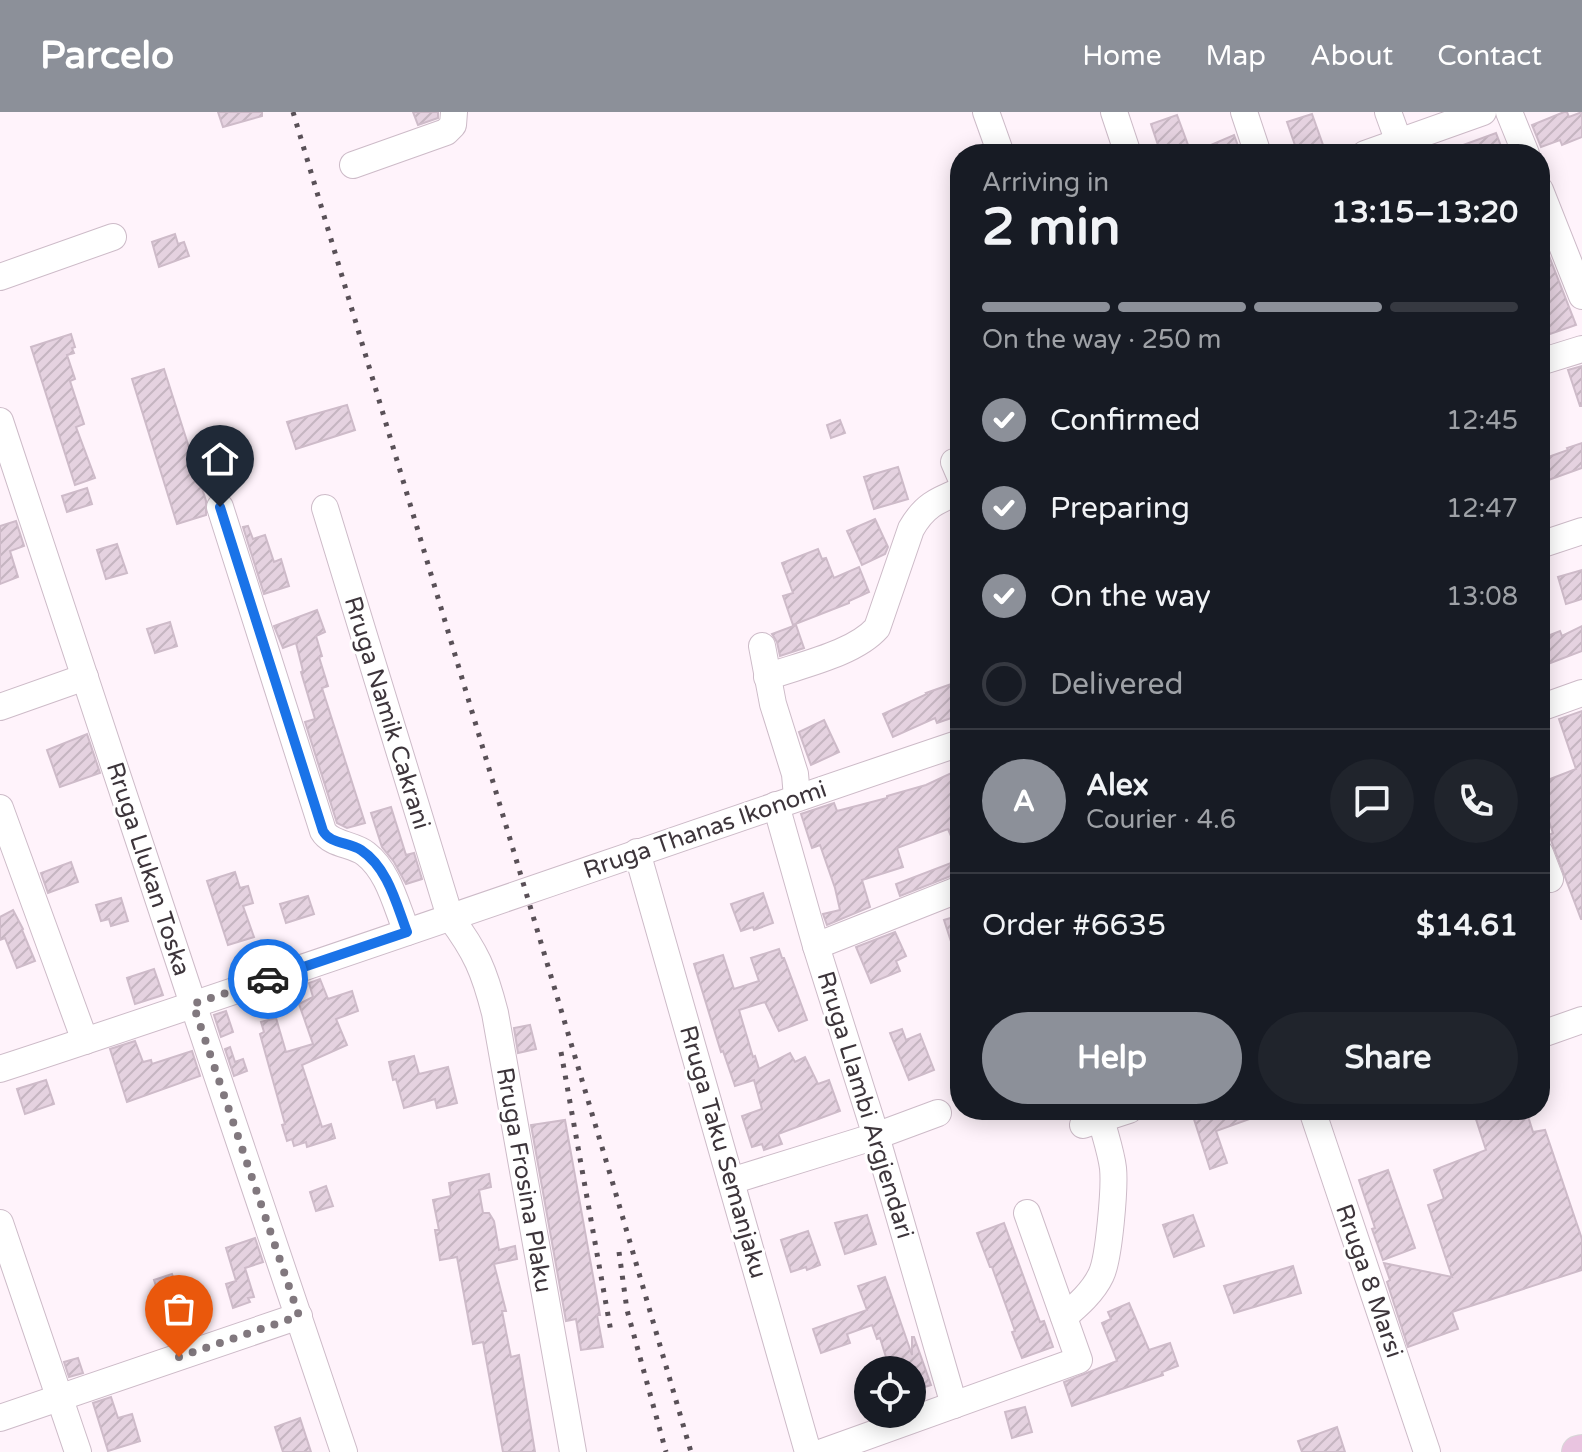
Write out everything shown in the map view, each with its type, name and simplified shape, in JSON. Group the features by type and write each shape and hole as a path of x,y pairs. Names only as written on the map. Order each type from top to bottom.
{"street":[{"path":"353,165 446,132 453,125 454,112"},
{"path":"986,112 997,144"},
{"path":"1114,112 1125,144"},
{"path":"1244,112 1255,144"},
{"path":"1388,112 1396,134 1396,144"},
{"path":"1408,144 1483,112"},
{"path":"1509,112 1522,144"},
{"path":"1550,215 1582,296"},
{"path":"0,277 113,237"},
{"path":"1550,359 1582,349"},
{"name":"Rruga Llukan Toska","path":"0,421 344,1452"},
{"path":"767,677 867,639 877,628 919,514 932,503 950,495"},
{"path":"220,507 323,831 331,839 358,848 382,871 407,932"},
{"name":"Rruga Namik Cakrani","path":"325,508 450,917"},
{"path":"1550,542 1582,531"},
{"name":"Rruga Llambi Argjendari","path":"762,646 773,704 795,774 787,801 816,946 876,1136 954,1405"},
{"path":"0,707 85,677"},
{"path":"1550,704 1582,693"},
{"name":"Rruga Thanas Ikonomi","path":"0,1069 950,746"},
{"path":"0,808 85,1041"},
{"name":"Rruga Taku Semanjaku","path":"637,852 808,1452"},
{"path":"816,946 950,893"},
{"name":"Rruga Frosina Plaku","path":"450,917 481,964 495,1013 573,1452"},
{"path":"1550,1031 1582,1020"},
{"path":"731,1181 876,1136 938,1113"},
{"path":"1064,1317 1084,1299 1102,1274 1112,1211 1113,1170 1092,1122 1098,1120"},
{"name":"Rruga 8 Marsi","path":"1315,1120 1427,1452"},
{"path":"823,1452 1079,1360 1027,1213"},
{"path":"0,1223 78,1452"},
{"path":"0,1418 299,1316"}],"building":[{"path":"218,112 262,112 262,116 223,127"},
{"path":"413,112 438,112 438,118 418,125"},
{"path":"1564,112 1569,117 1582,112 1582,137 1562,145 1560,140 1540,144 1532,125"},
{"path":"1312,114 1323,144 1295,144 1287,122"},
{"path":"1177,115 1188,144 1158,144 1151,124"},
{"path":"1496,133 1500,144 1466,144"},
{"path":"1234,135 1237,144 1213,144"},
{"path":"175,234 178,244 184,242 189,256 159,267 152,242"},
{"path":"1550,259 1576,325 1550,334"},
{"path":"71,334 74,353 67,355 75,379 70,381 84,424 76,427 95,478 75,485 31,347"},
{"path":"1582,366 1582,406 1580,406 1568,370"},
{"path":"164,369 206,501 206,515 177,524 132,379"},
{"path":"347,405 355,430 296,449 287,422"},
{"path":"840,420 845,433 831,438 827,425"},
{"path":"1582,443 1582,468 1550,479 1550,456"},
{"path":"898,467 908,499 874,509 864,477"},
{"path":"87,488 92,504 67,512 62,496"},
{"path":"875,519 888,547 885,554 862,565 847,531"},
{"path":"16,521 24,546 10,551 18,577 0,584 0,526"},
{"path":"248,526 253,539 265,535 274,562 281,559 289,586 264,594 243,527"},
{"path":"117,544 127,573 106,579 97,550"},
{"path":"818,549 822,559 826,558 834,578 859,567 869,592 793,625 783,596 793,593 782,563"},
{"path":"1582,570 1582,599 1566,604 1558,577"},
{"path":"317,610 325,632 316,636 328,686 322,688 365,823 347,828 337,823 305,722 315,719 296,643 283,648 274,626"},
{"path":"170,622 177,646 155,653 147,629"},
{"path":"796,625 804,648 780,656 772,634"},
{"path":"1582,626 1582,651 1550,663 1550,635 1560,631 1562,636"},
{"path":"950,685 950,718 937,723 935,718 893,737 883,714"},
{"path":"1582,711 1582,919 1550,838 1553,833 1550,824 1550,779 1576,769 1559,719"},
{"path":"824,720 839,752 811,765 799,732"},
{"path":"87,734 100,773 60,787 47,750"},
{"path":"950,774 950,834 948,829 897,848 903,867 862,880 870,907 827,925 823,914 840,910 835,888 820,845 812,848 801,814 834,803 837,811 926,785"},
{"path":"391,807 406,855 414,853 422,879 406,884 382,847 371,813"},
{"path":"71,862 78,882 48,893 41,873"},
{"path":"950,863 950,876 900,896 896,884"},
{"path":"235,872 240,888 248,886 253,903 243,906 254,937 228,945 207,881"},
{"path":"763,893 773,923 741,931 731,904"},
{"path":"308,896 314,914 286,923 280,904"},
{"path":"121,898 128,921 111,926 109,919 101,921 96,905"},
{"path":"13,910 35,961 17,968 5,938 0,940 0,917"},
{"path":"950,918 950,938 944,920"},
{"path":"895,932 906,956 896,961 900,971 871,983 856,947"},
{"path":"779,949 807,1020 779,1031 765,1002 739,1010 753,1057 759,1069 790,1053 795,1062 805,1057 818,1084 829,1080 840,1111 778,1134 782,1144 764,1150 762,1144 752,1147 742,1116 762,1109 754,1080 735,1086 721,1052 694,964 723,955 734,989 759,981 751,958"},
{"path":"154,969 163,995 135,1004 127,978"},
{"path":"320,979 328,999 352,991 358,1011 336,1019 347,1045 302,1065 322,1127 331,1124 335,1138 307,1147 306,1142 294,1146 292,1139 287,1141 282,1125 285,1124 260,1034 264,1032 261,1022 276,1018 286,1052 313,1044 299,1004 313,997 309,983"},
{"path":"226,1011 233,1032 221,1037 214,1015"},
{"path":"530,1025 536,1049 518,1053 514,1028"},
{"path":"902,1029 906,1040 920,1034 934,1070 909,1080 890,1033"},
{"path":"135,1041 143,1062 151,1060 152,1064 192,1051 200,1076 127,1102 110,1049"},
{"path":"230,1047 235,1062 243,1059 247,1071 234,1076 225,1049"},
{"path":"414,1056 419,1074 448,1067 457,1103 437,1108 435,1099 404,1108 389,1062"},
{"path":"46,1080 54,1104 25,1114 17,1089"},
{"path":"565,1120 603,1347 581,1350 576,1319 566,1321 531,1125"},
{"path":"1194,1120 1247,1120 1216,1131 1227,1163 1210,1169"},
{"path":"1476,1120 1529,1120 1533,1132 1545,1130 1582,1239 1582,1270 1452,1312 1458,1329 1408,1347 1384,1263 1452,1277 1428,1205 1444,1199 1434,1170 1486,1150"},
{"path":"1388,1170 1415,1248 1383,1260 1359,1180"},
{"path":"489,1174 491,1187 479,1190 483,1213 489,1213 494,1221 499,1250 515,1246 517,1259 494,1264 506,1311 502,1311 511,1357 519,1355 535,1452 503,1452 483,1342 473,1344 457,1257 440,1260 435,1230 439,1230 433,1200 451,1196 449,1183"},
{"path":"326,1186 333,1206 316,1211 310,1192"},
{"path":"867,1215 876,1244 845,1254 835,1223"},
{"path":"1193,1215 1204,1246 1174,1257 1163,1225"},
{"path":"1004,1223 1040,1322 1044,1321 1053,1347 1022,1358 992,1267 977,1233"},
{"path":"808,1231 820,1265 791,1272 781,1240"},
{"path":"255,1238 263,1262 245,1268 254,1297 248,1298 250,1302 233,1308 226,1284 236,1281 226,1248"},
{"path":"1293,1266 1301,1293 1234,1313 1224,1286"},
{"path":"172,1274 180,1298 160,1306 154,1280"},
{"path":"885,1277 912,1355 914,1337 921,1356 886,1356 872,1325 847,1334 850,1343 821,1353 813,1329 867,1310 858,1286"},
{"path":"1129,1303 1149,1350 1170,1343 1178,1366 1162,1372 1163,1375 1072,1406 1064,1382 1117,1361 1102,1323 1111,1319 1108,1312"},
{"path":"78,1358 83,1373 69,1377 64,1362"},
{"path":"111,1397 118,1418 132,1414 140,1441 108,1451 93,1403"},
{"path":"1025,1407 1032,1432 1012,1438 1005,1412"},
{"path":"300,1418 311,1452 283,1452 275,1427"},
{"path":"1337,1427 1345,1452 1302,1452 1298,1441"}],"railway":[{"path":"293,112 691,1452"},
{"path":"561,1052 611,1332"},
{"path":"619,1252 627,1310 666,1452"}],"way so far":[{"path":"179,1357 299,1316 193,1004 268,979"}],"route":[{"path":"220,507 323,831 331,839 358,848 382,871 407,932 268,979"}]}
